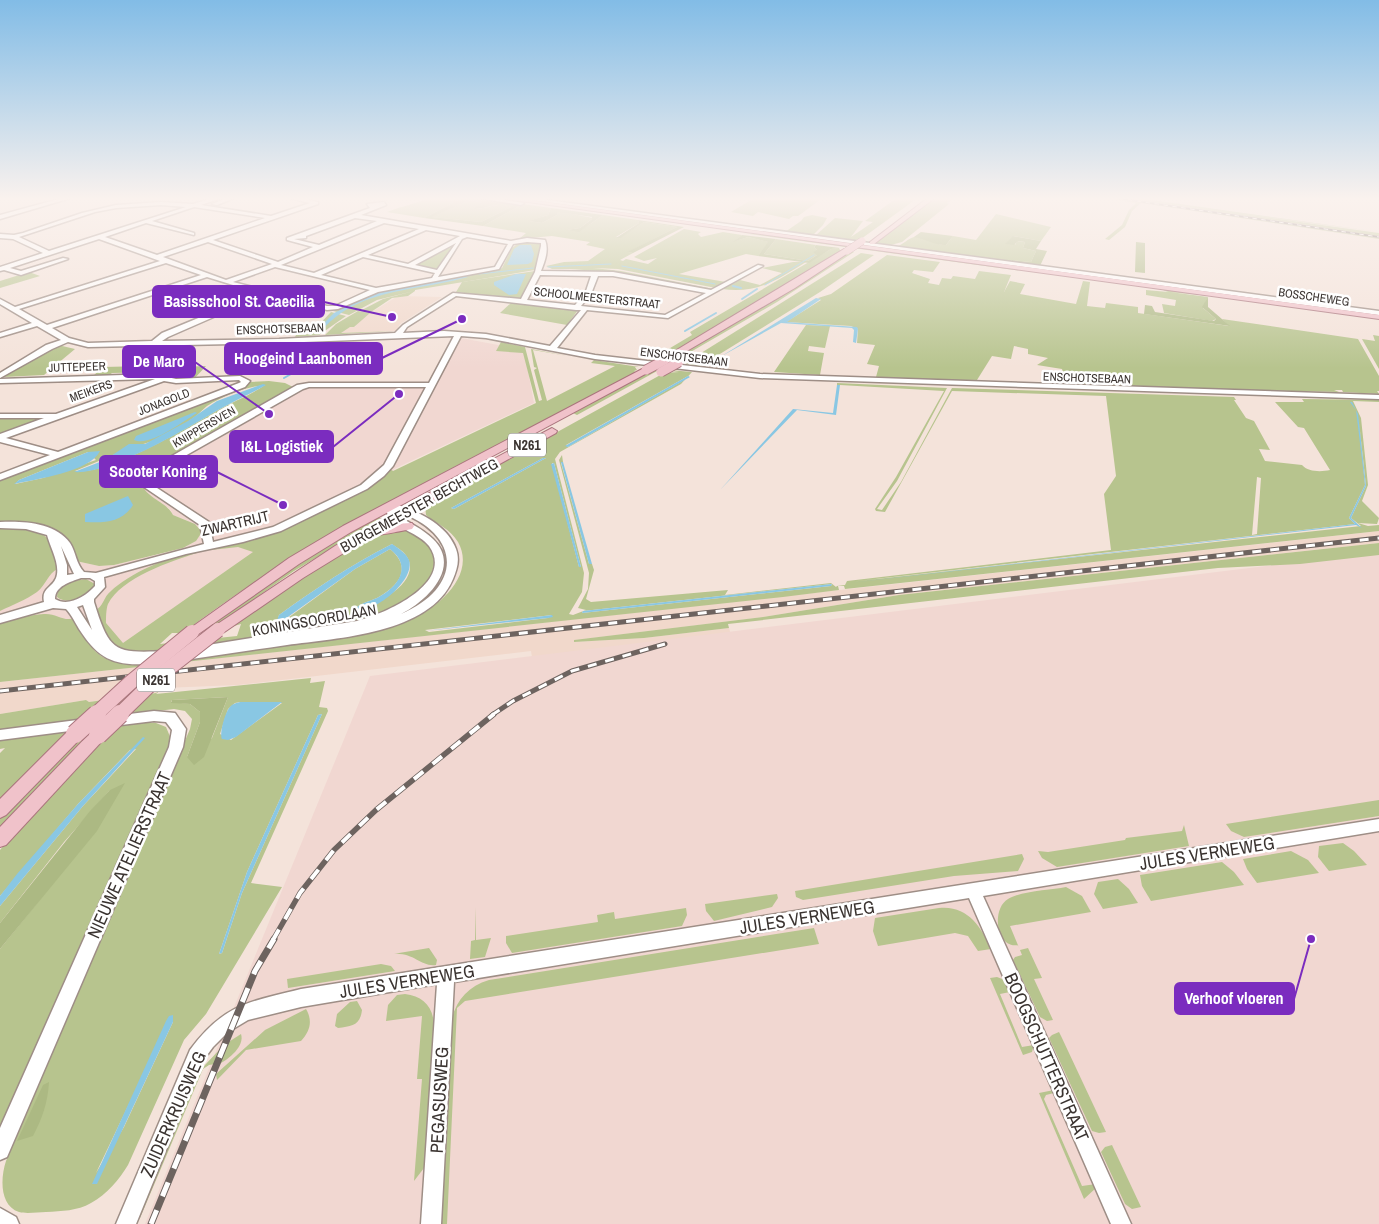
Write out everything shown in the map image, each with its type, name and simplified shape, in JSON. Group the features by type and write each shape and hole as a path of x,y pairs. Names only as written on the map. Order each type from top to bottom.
{"main road":[{"name":"BURGEMEESTER BECHTWEG","path":"0,810 75,734 131,682 192,632 294,561 391,511 665,360 783,292 842,254"},
{"name":"BURGEMEESTER BECHTWEG","path":"0,839 98,735 160,676 274,589 357,538 391,511 405,509 661,372 856,254"},
{"name":"BOSSCHEWEG","path":"923,254 1157,285 1379,319"},
{"path":"357,538 386,528 408,526"}],"street":[{"path":"1,268 50,254"},
{"path":"150,254 226,282 332,308 376,290 497,268 505,254"},
{"path":"158,257 166,254"},
{"path":"246,254 276,265 376,290"},
{"path":"226,282 301,254"},
{"path":"410,266 431,254"},
{"path":"435,280 438,272 451,254"},
{"path":"522,302 538,273 544,254"},
{"path":"315,275 362,255 438,272"},
{"path":"1,268 21,273 65,259"},
{"path":"14,309 168,260"},
{"name":"SCHOOLMEESTERSTRAAT","path":"397,334 405,326 450,296 461,294 666,317 760,266"},
{"path":"538,273 617,275 711,292"},
{"path":"576,308 588,294 595,274"},
{"path":"46,328 207,275"},
{"name":"BOSSCHEWEG","path":"1157,285 1379,313"},
{"path":"155,343 165,335 266,292"},
{"name":"ENSCHOTSEBAAN","path":"0,301 67,340 97,346 279,341 397,334 460,334 486,336 552,350 658,366 760,376 1103,390 1379,397"},
{"name":"BOSSCHEWEG","path":"1277,306 1356,316"},
{"path":"552,350 585,309"},
{"path":"0,335 38,323"},
{"path":"0,324 10,332"},
{"name":"ZWARTRIJT","path":"81,575 96,576 277,529 373,481 388,466 430,385 460,334"},
{"path":"0,376 49,347 67,340"},
{"name":"JUTTEPEER","path":"0,381 158,377"},
{"name":"MEIKERS","path":"0,438 158,377"},
{"name":"JONAGOLD","path":"0,478 242,386 246,381 240,378 176,381 158,377"},
{"name":"KNIPPERSVEN","path":"209,546 208,528 205,524 149,488 151,476 161,467 300,388 309,386 430,385"},
{"name":"MEIKERS","path":"0,416 49,415 56,417"},
{"name":"MEIKERS","path":"0,438 60,455"},
{"name":"KONINGSOORDLAAN","path":"67,605 72,608 89,637 101,652 114,659 135,661 169,659 369,629 417,610 441,590 449,579 453,564 453,550 446,538 405,509"},
{"name":"KONINGSOORDLAAN","path":"89,598 88,602 100,642 107,648 120,654 137,656 172,654 366,623 390,615 420,596 436,576 439,565 437,553 432,544 391,511"},
{"path":"0,525 23,525 58,537 66,545 73,565 81,575 60,583"},
{"path":"0,619 51,598 62,578 61,564 52,535"},
{"name":"ZWARTRIJT","path":"89,598 100,587 162,558"},
{"path":"96,576 102,582 100,587"},
{"path":"0,613 51,598 67,605 89,598"},
{"name":"NIEUWE ATELIERSTRAAT","path":"0,735 154,716 170,717 179,729 176,747 164,777 0,1150"},
{"name":"JULES VERNEWEG","path":"236,1016 252,1010 301,998 1379,824"},
{"name":"BOOGSCHUTTERSTRAAT","path":"973,890 1121,1224"},
{"name":"PEGASUSWEG","path":"431,1224 446,975"},
{"name":"ZUIDERKRUISWEG","path":"126,1224 196,1056 214,1034 236,1016"},
{"path":"0,1218 9,1224"}],"shaded area":[{"path":"398,296 442,297 400,324 396,331 340,333 350,327 355,327 362,318"},
{"path":"461,338 524,350 534,403 394,469 384,482 141,633 96,670 0,680 0,522 24,522 47,526 60,532 70,543 76,561 99,566 114,565 183,548 196,541 188,521 173,515 170,509 144,492 142,484 147,474 161,463 293,387 309,383 434,385"},
{"path":"1379,531 1379,543 899,595 763,617 575,640 574,642 644,638 729,628 732,639 532,657 531,651 238,685 163,688 156,693 89,702 86,700 0,714 0,682"},
{"path":"1379,552 1379,1224 145,1224 370,676"}],"green space":[{"path":"435,254 449,254 439,268 433,269 415,265"},
{"path":"509,254 540,254 535,270 415,290 415,291 408,296 392,298 371,312 360,311 383,299 414,291 377,300 349,315 333,311 375,292 502,268"},
{"path":"598,254 631,254 620,260 626,259 648,264 657,258 644,261 634,257 639,254 746,254 679,274 726,282 716,288 618,269 593,268 621,271 714,289 710,291 613,273 544,272 584,269 552,269 546,266 564,262 588,261"},
{"path":"765,254 817,254 808,261"},
{"path":"765,254 808,261 816,254 823,254 809,263 758,256"},
{"path":"822,254 837,254 666,357 650,360 692,335 690,332"},
{"path":"846,254 851,254 777,302 675,361 669,361 763,307"},
{"path":"859,254 874,255 820,292 702,365 697,367 685,363"},
{"path":"898,254 905,254 1022,271"},
{"path":"950,254 1035,254 1031,262 1012,260 1010,262"},
{"path":"1035,254 1046,254 1040,266 1010,262 1012,260 1031,262"},
{"path":"1136,254 1145,254 1145,273 1135,272"},
{"path":"887,255 940,262 933,272 914,270 912,273 930,279 928,283 939,285 942,278 951,279 953,276 975,279 979,271 1011,275 1004,292 1010,281 1025,284 1020,294 1076,304 1083,281 1090,282 1087,306 1105,308 1106,303 1138,307 1138,313 1229,326 1222,319 1358,339 1379,376 1379,391 1377,391 1379,394 1343,392 1342,390 1334,390 1339,392 1040,385 1038,382 1066,383 1062,369 1037,365 1048,358 1028,354 1028,349 1014,346 1011,359 992,356 977,380 956,379 975,380 975,383 876,378 889,378 876,377 879,366 867,364 875,345 857,343 858,329 851,326 786,322 821,300 818,298 831,294"},
{"path":"793,262 806,262 786,275 766,284 746,289 722,289 740,280 760,285 782,273 762,268"},
{"path":"535,271 520,300 456,292 462,282"},
{"path":"29,272 40,276 0,288 0,281"},
{"path":"1146,290 1168,292 1163,290 1209,296 1170,292 1208,297 1203,308 1216,319 1212,321 1164,313 1162,304 1175,306 1176,300 1146,295"},
{"path":"1208,297 1208,307 1230,326 1144,314 1145,305 1152,306 1155,312 1214,321 1216,319 1202,307"},
{"path":"512,302 578,310 567,325 500,313"},
{"path":"358,311 370,313 354,327 350,327 341,333 396,331 325,335 336,324"},
{"path":"331,312 346,316 319,335 295,337 296,335 310,334"},
{"path":"806,325 830,326 825,348 809,346 808,351 824,353 820,375 774,372"},
{"path":"1373,335 1379,336 1379,369 1362,339 1375,341"},
{"path":"501,342 525,347 539,401 542,400 534,370 537,368 534,367 531,349 568,356 533,350 547,401 615,366 591,363 594,360 639,367 635,367 637,370 634,371 637,373 462,463 347,526 291,559 183,633 172,633 160,644 237,636 241,624 227,628 324,563 370,538 392,530 404,530 414,534 428,546 433,554 434,563 428,580 423,588 408,602 382,615 353,623 244,643 167,652 138,653 120,651 105,639 94,611 100,607 111,591 128,578 164,560 197,553 148,572 124,586 114,595 107,606 106,623 123,643 253,552 238,547 211,550 287,528 367,488 390,469 393,471 536,403 523,353 496,351","holes":["392,544 406,555 410,566 408,575 395,591 367,607 359,610 356,608 385,593 397,582 402,570 401,563 390,549 355,569 285,620 318,614 319,618 287,625 277,623 279,615 320,586"]},
{"path":"58,345 75,349 44,375 4,377 51,347"},
{"path":"146,366 153,368 206,366 194,379 176,379 154,374 156,372 112,373 108,376 93,376 103,367"},
{"path":"647,368 692,372 566,445 568,447 685,379 681,384 560,452 555,459 584,573 582,592 569,614 831,586 832,584 584,611 586,610 578,608 588,589 589,573 559,460 562,455 563,462 561,463 589,564 592,564 594,570 586,599 591,602 728,590 725,595 831,583 836,587 837,586 845,585 847,581 1111,550 1104,494 1116,476 1106,396 952,391 885,512 876,511 875,509 896,477 944,391 837,385 837,383 947,388 897,481 877,509 882,510 901,482 952,388 1234,397 1246,418 1254,421 1270,450 1259,449 1265,461 1302,465 1308,469 1319,471 1330,470 1304,428 1298,427 1275,402 1304,402 1302,399 1379,400 1379,402 1353,401 1361,418 1368,485 1362,501 1379,518 1377,524 1358,523 1368,526 1379,525 1379,531 845,589 844,586 838,586 839,590 783,597 0,682 0,622 33,615 48,614 67,619 75,618 93,649 105,658 124,663 367,631 393,626 419,616 451,590 458,579 462,567 462,555 458,542 447,530 426,515 425,505 664,373 679,372","holes":["1359,422 1366,486 1351,518 1361,526 849,582 1355,524 1349,518 1365,485","546,458 454,509 451,508","552,463 554,463 581,567 579,567","1257,477 1261,478 1257,534 1252,535","552,615 548,618 429,632 425,630"]},
{"path":"651,371 657,371 577,415 573,413"},
{"path":"269,381 285,383 293,387 161,463 147,474 142,484 148,493 166,506 173,515 195,524 202,532 196,541 183,548 114,565 99,566 76,561 64,538 47,526 26,522 0,522 0,480 250,382","holes":["265,385 147,449 106,466 89,471 75,471 168,434 190,421 207,406 228,395","88,452 96,460 43,478 15,484 19,480"]},
{"path":"0,417 41,417 41,419 0,435"},
{"path":"379,517 381,519 294,571 210,630 199,631 339,538"},
{"path":"0,528 30,530 44,536 53,546 58,569 52,573 37,592 0,611"},
{"path":"1379,543 1379,555 1300,564 1218,568 728,624 729,628 644,638 574,642 574,640 763,617 899,595"},
{"path":"86,579 95,584 89,593 79,599 67,601 57,597 63,586"},
{"path":"311,678 310,683 325,681 319,707 327,708 328,711 251,883 282,887 206,1014 184,1040 128,1165 107,1191 86,1206 64,1211 19,1212 8,1204 3,1191 2,1183 6,1161 190,729 192,719 185,711 174,709 0,730 0,714 86,700 89,702 156,693 163,688 156,694","holes":["228,697 212,738 187,757 200,722 200,712 190,704 171,702 172,700","240,702 282,703 231,740 220,734 228,709 235,703","322,714 242,893 222,953 219,954 247,872 318,715","171,1016 173,1016 173,1022 124,1127 96,1173"]},
{"path":"228,697 204,757 194,765 187,757 200,722 200,712 190,704 171,703 172,700"},
{"path":"140,722 156,723 166,727 171,739 169,747 0,1129 0,949 38,902 110,790 64,842 0,923 0,906 83,806 136,749 130,750 78,804 0,896 0,850 29,815 0,831 0,819 25,792 0,802 0,753 5,748 0,749 0,739"},
{"path":"125,783 97,831 0,949 0,923 90,811 110,790"},
{"path":"1379,800 1379,816 1244,837 1231,831 1226,824"},
{"path":"1184,825 1189,846 1057,867 1042,858 1038,851 1048,852 1125,840 1126,838 1182,831"},
{"path":"1343,843 1354,851 1367,865 1329,871 1318,857 1319,846"},
{"path":"1291,851 1308,860 1319,873 1257,883 1247,869 1243,859"},
{"path":"1022,854 1024,859 1018,871 954,876 803,900 796,897 795,891"},
{"path":"1222,862 1234,872 1244,885 1151,901 1142,886 1140,875"},
{"path":"1118,879 1129,889 1138,903 1103,909 1094,894 1098,882"},
{"path":"1066,887 1082,896 1091,912 1010,926 1018,945 1011,945 1005,941 998,927 999,911 1008,899 1028,892"},
{"path":"777,894 778,898 772,907 714,921 706,911 705,904"},
{"path":"476,907 476,940 491,938 485,957 470,959 471,941 475,940"},
{"path":"686,908 687,915 682,926 512,953 506,943 506,936 598,922 597,915 614,912 615,919"},
{"path":"939,908 958,910 972,919 983,932 991,949 978,951 968,936 955,933 878,946 873,931 875,918"},
{"path":"814,928 819,944 465,1001 457,1008 447,1224 441,1224 452,1018 461,999 475,986 489,980"},
{"path":"429,948 437,960 436,965 425,964 406,955 393,954"},
{"path":"1028,948 1042,978 1034,979 1053,1020 1047,1021 1040,1017 1013,960 1015,957 1022,955 1020,950"},
{"path":"381,964 391,966 395,971 288,988 287,979"},
{"path":"997,977 1005,980 1010,992 1000,994 1022,1047 1034,1045 1032,1052 1023,1055 990,978"},
{"path":"405,994 425,1002 431,1011 434,1023 424,1168 414,1181 422,1079 417,1079 422,1016 386,1021 388,1005 397,995"},
{"path":"357,1001 362,1010 357,1022 347,1027 338,1028 335,1026 337,1014 350,1002"},
{"path":"306,1009 310,1026 301,1041 246,1050 217,1080 216,1074 265,1030"},
{"path":"1059,1032 1106,1132 1092,1131 1049,1038"},
{"path":"241,1034 241,1043 227,1059 219,1064 227,1043"},
{"path":"222,1047 215,1064 203,1069 140,1218 135,1222 193,1085 205,1065"},
{"path":"49,1082 44,1110 33,1136 17,1141 43,1085"},
{"path":"1054,1090 1054,1093 1046,1095 1044,1099 1082,1186 1096,1184 1097,1187 1084,1199 1039,1093"},
{"path":"1112,1145 1141,1207 1132,1209 1125,1204 1101,1152 1105,1147"}],"water":[{"path":"512,254 534,254 532,262 528,264 507,265"},
{"path":"516,274 526,274 517,294 509,295 494,285 494,282"},
{"path":"468,277 369,299 351,307 334,319 319,334 314,333 334,313 374,293"},
{"path":"816,298 821,299 787,322 857,327 856,343 853,342 854,330 852,328 781,323 720,357"},
{"path":"688,376 690,377 568,447 565,446"},
{"path":"263,384 266,385 127,459 89,471 74,472 105,460 129,444 145,444 188,421 217,401"},
{"path":"837,385 840,385 836,415 797,410 720,490 793,409 833,413"},
{"path":"1356,410 1366,486 1351,518 1362,528 1356,525 849,583 1355,524 1349,518 1365,485"},
{"path":"195,412 197,413 157,437 141,441 134,440 136,436"},
{"path":"100,451 94,458 74,469 14,484 19,480 88,452"},
{"path":"546,458 454,509 451,508"},
{"path":"561,462 563,462 592,564 589,564"},
{"path":"554,463 581,567 579,567 551,464"},
{"path":"128,496 133,505 129,511 118,519 105,522 85,522 85,514"},
{"path":"392,544 408,557 409,568 406,577 399,587 381,602 372,607 356,608 385,593 400,576 402,570 401,563 390,549 355,569 285,619 318,614 320,616 318,619 287,625 276,623 279,615 306,596 348,568"},
{"path":"832,584 831,586 582,613 583,611"},
{"path":"552,615 553,617 548,618 425,631"},
{"path":"240,702 282,702 236,737 228,740 222,739 222,728 227,711 231,706"},
{"path":"322,714 242,893 222,953 219,954 247,872 318,715"},
{"path":"143,737 145,738 83,806 0,906 0,896 17,874 78,804"},
{"path":"173,1015 173,1022 97,1184 92,1184 166,1021 169,1016"}],"waterway":[{"path":"765,285 814,255"},
{"path":"548,267 611,264"},
{"path":"622,266 715,284"},
{"path":"479,274 533,268"},
{"path":"733,286 741,288"},
{"path":"742,299 757,289"},
{"path":"685,331 716,313"},
{"path":"284,378 291,374 311,345"}],"railway":[{"path":"0,691 1379,538"},
{"path":"492,715 513,701 572,671 665,644"},
{"path":"273,940 300,893 334,850 376,810 494,714"},
{"path":"151,1224 255,971 274,939"}],"place":[{"name":"Basisschool St. Caecilia","path":"392,317"},
{"name":"Hoogeind Laanbomen","path":"462,319"},
{"name":"I&L Logistiek","path":"399,394"},
{"name":"De Maro","path":"269,414"},
{"name":"Scooter Koning","path":"283,505"},
{"name":"Verhoof vloeren","path":"1311,939"}]}
